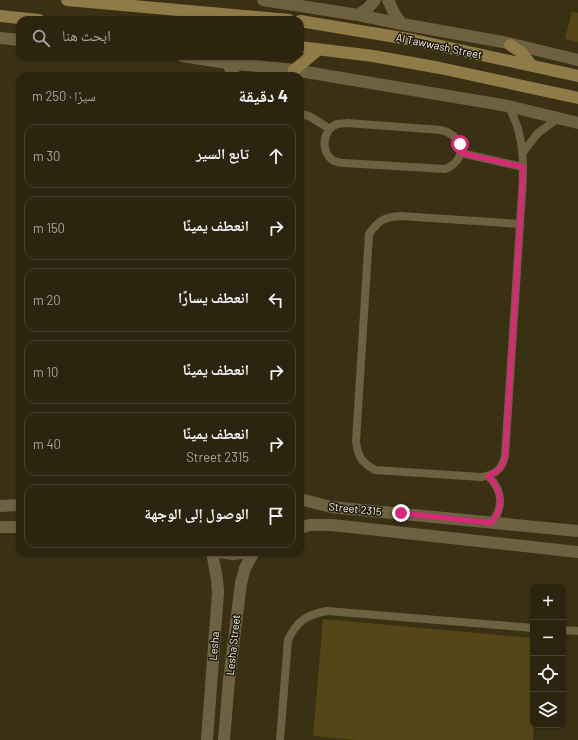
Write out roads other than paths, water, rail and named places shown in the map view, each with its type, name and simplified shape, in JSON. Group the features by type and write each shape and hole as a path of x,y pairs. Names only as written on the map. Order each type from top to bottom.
{"street":[{"path":"67,0 245,16"},
{"path":"262,0 358,15 503,42 516,47 531,65"},
{"path":"358,15 368,8 375,0"},
{"path":"388,0 395,15 402,24"},
{"path":"0,16 16,18"},
{"name":"Al Tawwash Street","path":"304,22 414,40 578,76"},
{"path":"0,38 16,40"},
{"path":"510,45 578,60"},
{"name":"Al Tawwash Street","path":"304,48 373,56 440,68 578,98"},
{"path":"304,60 318,50"},
{"path":"208,60 286,72 303,60"},
{"path":"227,63 233,72"},
{"path":"304,75 508,106 578,123"},
{"name":"Street 2315","path":"304,500 331,507 578,531"},
{"path":"0,506 16,505"},
{"name":"Street 2315","path":"304,527 310,525 332,525 578,552"},
{"path":"0,528 16,527"},
{"name":"Lesha","path":"206,740 218,592 213,556"},
{"name":"Lesha Street","path":"225,738 235,622 241,583 245,568 252,556"}],"lane":[{"path":"508,106 519,129 523,152 523,167 520,224 505,456 503,463 500,469 488,476 481,477 375,470 364,464 357,453 356,441 369,234 377,223 388,217 401,216 520,224"},
{"path":"304,115 310,116 330,129"},
{"path":"523,152 538,133 557,119"},
{"path":"347,123 441,130 450,132 456,137 460,144 461,153 458,160 452,166 445,169 344,163 335,161 331,158 324,146 325,137 330,129 337,124 347,123"},
{"path":"461,153 523,167"},
{"path":"488,476 497,486 500,499 498,512 491,523"},
{"path":"280,740 288,640 294,629 303,619 314,613 327,611 530,628"},
{"path":"566,630 578,631"}]}
